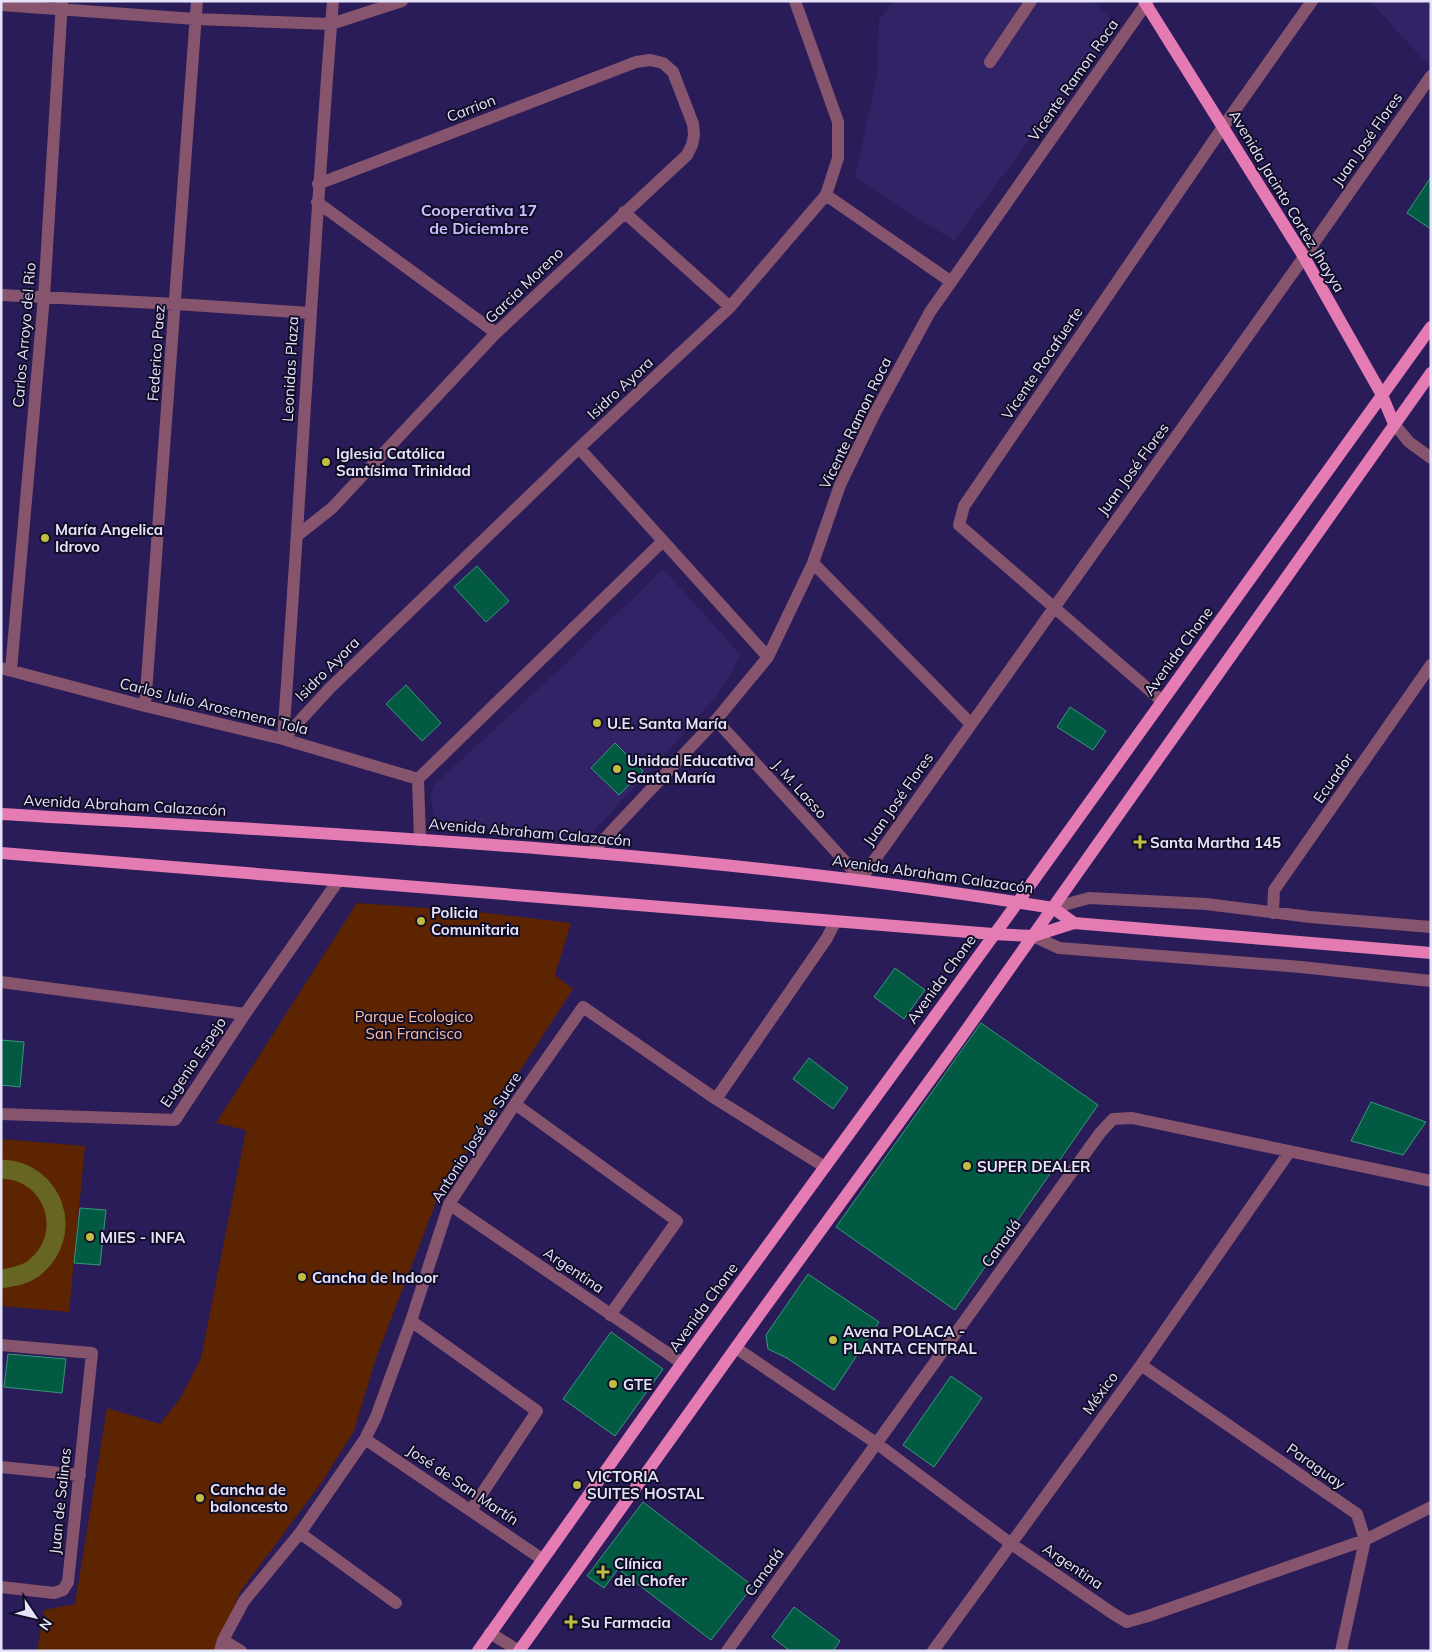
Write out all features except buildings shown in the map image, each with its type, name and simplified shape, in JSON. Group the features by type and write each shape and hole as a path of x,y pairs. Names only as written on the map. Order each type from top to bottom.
{"main road":[{"name":"Avenida Jacinto Cortez Jhayya","path":"1146,2 1304,257 1382,395 1394,424"},
{"name":"Avenida Chone","path":"478,1651 682,1363 1018,902 1431,327"},
{"path":"519,1651 1053,908 1431,373"},
{"name":"Avenida Abraham Calazacón","path":"1,814 420,840 591,853 861,879 1053,908 1074,923"},
{"path":"1,853 993,934 1033,936 1074,923 1431,954"}],"street":[{"name":"Federico Paez","path":"145,706 176,304 196,1"},
{"name":"Leonidas Plaza","path":"283,739 298,535 318,184 332,1"},
{"path":"1,5 62,5 195,19 331,24 402,1"},
{"name":"Isidro Ayora","path":"283,739 330,688 579,448 730,307 826,195 838,158 838,122 795,1"},
{"path":"990,62 1031,1"},
{"name":"Vicente Rocafuerte","path":"1162,701 959,525 964,506 1223,126 1312,1"},
{"name":"Vicente Ramon Roca","path":"591,853 716,720 768,657 813,564 840,485 921,329 950,281 1146,2"},
{"name":"Carlos Arroyo del Rio","path":"6,669 44,297 62,5"},
{"name":"Garcia Moreno","path":"298,535 332,508 496,333 687,155 694,135 693,124 673,72 663,63 650,60 636,62"},
{"name":"Carrion","path":"318,184 636,62"},
{"name":"Juan José Flores","path":"861,879 1431,76"},
{"path":"826,195 950,281"},
{"path":"317,202 496,333"},
{"path":"624,212 730,307"},
{"path":"1,295 310,313"},
{"path":"1394,424 1408,442 1431,458"},
{"path":"579,448 768,657"},
{"path":"420,840 418,779 662,541"},
{"path":"813,564 971,724"},
{"name":"Ecuador","path":"1273,913 1274,890 1431,665"},
{"name":"Carlos Julio Arosemena Tola","path":"6,669 145,706 283,739 418,779"},
{"name":"J. M. Lasso","path":"716,720 861,879"},
{"name":"Eugenio Espejo","path":"1,1114 176,1120 245,1014 338,881"},
{"name":"Avenida Abraham Calazacón","path":"1053,908 1089,898 1206,904 1273,913 1431,927"},
{"path":"716,1099 827,938 836,922"},
{"path":"1033,936 1059,948 1301,967 1431,981"},
{"path":"1,982 245,1014"},
{"name":"Antonio José de Sucre","path":"222,1645 244,1600 300,1533 365,1439 376,1417 411,1321 449,1204 515,1104 583,1007 716,1099 825,1167"},
{"path":"515,1104 677,1221 610,1315"},
{"name":"Canadá","path":"727,1651 1100,1134 1113,1119 1132,1118 1431,1181"},
{"name":"México","path":"933,1651 1141,1365 1290,1152"},
{"name":"Argentina","path":"449,1204 682,1363"},
{"path":"411,1321 537,1411 471,1510"},
{"name":"Juan de Salinas","path":"1,1345 92,1353 68,1582 63,1590 54,1593 1,1587"},
{"name":"Argentina","path":"736,1348 876,1443 1010,1543 1127,1622 1365,1540 1431,1508"},
{"name":"Paraguay","path":"1141,1365 1357,1514 1365,1540 1341,1651"},
{"name":"José de San Martín","path":"365,1439 542,1559"},
{"path":"1,1467 80,1474"},
{"path":"300,1533 396,1603"},
{"path":"490,1633 519,1651"},
{"path":"222,1645 241,1651"}],"shaded area":[{"path":"894,1 1093,1 1116,24 954,241 855,178 877,76 879,20"},
{"path":"1370,1 1431,1 1431,68"},
{"name":"U.E. Santa María","path":"663,569 741,655 718,694 668,751 585,841 434,822 431,795 434,785 562,667"}],"green space":[{"name":"Parque Ecologico San Francisco","path":"357,903 469,911 571,923 555,975 573,989 438,1197 376,1358 354,1431 322,1482 240,1592 217,1651 37,1651 44,1610 75,1604 107,1408 160,1424 181,1397 201,1358 246,1130 216,1123"},
{"path":"1,1139 85,1146 69,1312 1,1306"}],"waterway":[{"path":"1,1169 19,1172 34,1180 46,1192 53,1206 56,1222 54,1239 47,1254 34,1268 23,1274 1,1279"}],"place":[{"name":"Iglesia Católica Santísima Trinidad","path":"326,462"},
{"name":"María Angelica Idrovo","path":"45,538"},
{"name":"U.E. Santa María","path":"597,723"},
{"name":"Unidad Educativa Santa María","path":"617,769"},
{"name":"Santa Martha 145","path":"1140,842"},
{"name":"Policia Comunitaria","path":"421,921"},
{"name":"SUPER DEALER","path":"967,1166"},
{"name":"MIES - INFA","path":"90,1237"},
{"name":"Cancha de Indoor","path":"302,1277"},
{"name":"Avena POLACA - PLANTA CENTRAL","path":"833,1340"},
{"name":"GTE","path":"613,1384"},
{"name":"VICTORIA SUITES HOSTAL","path":"577,1485"},
{"name":"Cancha de baloncesto","path":"200,1498"},
{"name":"Clínica del Chofer","path":"603,1572"},
{"name":"Su Farmacia","path":"571,1622"}],"district":[{"name":"Cooperativa 17 de Diciembre","path":"479,219"}]}
